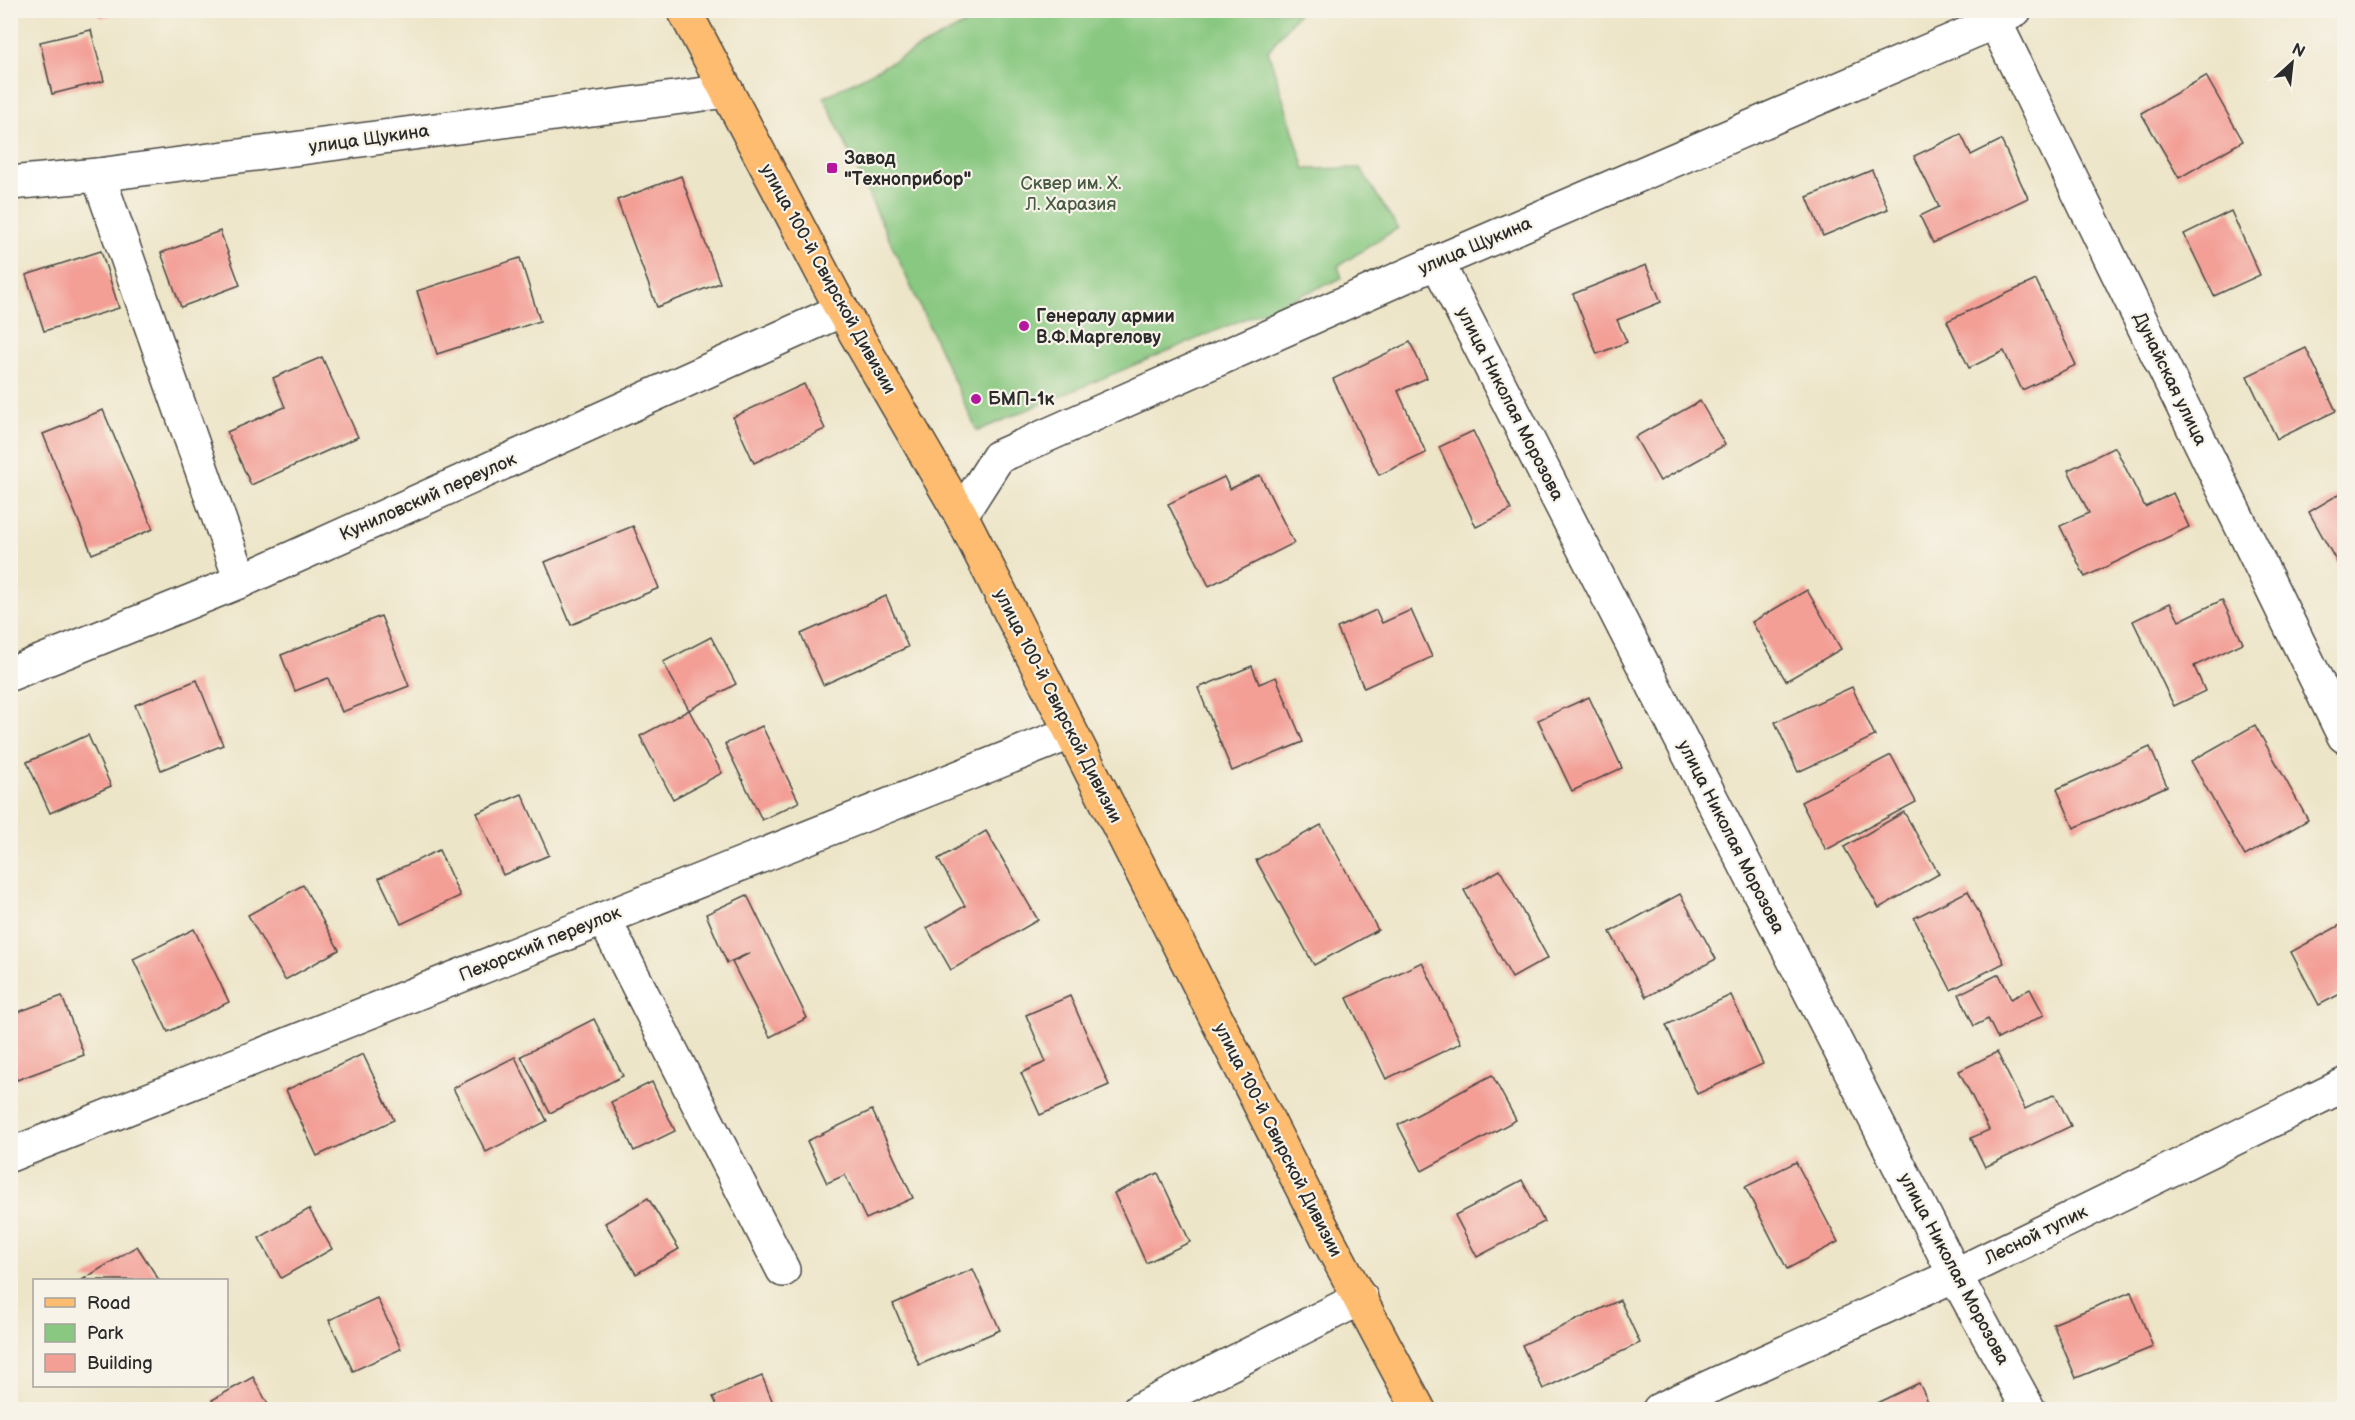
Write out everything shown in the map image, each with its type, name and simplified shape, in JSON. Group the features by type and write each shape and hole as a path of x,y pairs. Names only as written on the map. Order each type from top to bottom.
{"main road":[{"name":"улица 100-й Свирской Дивизии","path":"684,10 842,310 961,515 1329,1241 1419,1410"}],"street":[{"name":"улица Щукина","path":"961,515 998,457 1437,262 2005,16"},
{"name":"Дунайская улица","path":"2005,16 2344,736"},
{"name":"улица Щукина","path":"10,183 98,175 727,91"},
{"path":"98,175 242,581"},
{"name":"улица Николая Морозова","path":"1437,262 1955,1275 2029,1410"},
{"name":"Куниловский переулок","path":"10,674 242,581 842,310"},
{"name":"Пехорский переулок","path":"10,1155 1070,733"},
{"path":"604,919 783,1270"},
{"name":"Лесной тупик","path":"1659,1410 1955,1275 2344,1085"},
{"path":"1139,1410 1361,1298"}],"green space":[{"name":"Сквер им. Х. Л. Харазия","path":"992,10 1300,11 1268,51 1305,169 1360,168 1398,228 1338,266 1342,278 977,431 824,97"}],"building":[{"path":"98,10 125,10 125,11 100,18"},
{"path":"91,30 104,81 52,94 40,42"},
{"path":"2206,76 2243,141 2179,178 2141,113"},
{"path":"1961,134 1971,155 2001,140 2028,198 1933,243 1920,216 1939,207 1914,156"},
{"path":"1872,170 1888,209 1823,236 1807,197"},
{"path":"681,176 720,283 657,307 617,200"},
{"path":"2231,211 2260,275 2214,296 2184,234"},
{"path":"220,231 240,285 181,307 161,253"},
{"path":"101,251 119,308 44,331 26,275"},
{"path":"520,258 540,321 437,354 417,291"},
{"path":"1646,265 1661,302 1617,320 1627,342 1597,354 1573,294"},
{"path":"2036,280 2076,365 2022,390 2004,351 1969,368 1947,321"},
{"path":"1410,342 1427,378 1398,391 1426,453 1379,475 1333,379"},
{"path":"2306,348 2336,411 2277,439 2247,376"},
{"path":"322,357 358,437 251,485 227,432 285,407 273,378"},
{"path":"804,384 825,429 754,463 733,417"},
{"path":"1700,401 1725,445 1660,481 1635,437"},
{"path":"103,410 153,529 92,554 43,434"},
{"path":"1473,431 1511,510 1476,527 1439,447"},
{"path":"2115,447 2145,507 2173,493 2189,527 2085,577 2060,526 2089,513 2068,470"},
{"path":"1260,475 1294,543 1209,586 1168,504 1224,477 1230,489"},
{"path":"2344,491 2344,575 2309,512"},
{"path":"633,526 659,588 571,625 545,562"},
{"path":"1807,590 1841,649 1786,681 1752,622"},
{"path":"886,596 908,647 823,685 801,634"},
{"path":"2222,600 2243,643 2194,666 2205,691 2174,706 2133,621 2170,603 2179,621"},
{"path":"1376,610 1382,623 1411,610 1432,657 1364,688 1337,628"},
{"path":"381,616 409,686 342,712 328,678 295,691 281,655"},
{"path":"711,637 736,684 689,710 663,662"},
{"path":"1252,666 1259,684 1276,677 1303,742 1232,771 1198,688"},
{"path":"197,680 223,745 161,770 135,705"},
{"path":"1852,687 1875,736 1798,772 1775,722"},
{"path":"1589,697 1622,768 1572,791 1538,720"},
{"path":"689,710 722,773 673,799 640,736"},
{"path":"2255,725 2308,820 2245,856 2191,761"},
{"path":"762,726 799,802 762,820 725,744"},
{"path":"88,735 111,786 50,813 27,762"},
{"path":"2150,747 2167,786 2074,828 2057,789"},
{"path":"1891,755 1916,802 1826,850 1801,802"},
{"path":"522,794 549,855 503,875 477,813"},
{"path":"1904,812 1939,874 1879,908 1844,847"},
{"path":"1321,825 1378,930 1314,965 1256,860"},
{"path":"986,831 1038,920 951,970 927,928 965,906 938,859"},
{"path":"439,850 460,896 401,924 379,878"},
{"path":"1500,870 1548,958 1512,978 1464,890"},
{"path":"303,885 339,950 285,980 248,915"},
{"path":"1968,891 2004,963 1951,990 1914,918"},
{"path":"1680,894 1716,959 1646,997 1610,932"},
{"path":"747,895 807,1018 770,1037 732,962 750,953 727,963 706,914"},
{"path":"2344,923 2344,992 2319,1005 2291,952"},
{"path":"194,929 229,1002 168,1032 133,959"},
{"path":"1422,962 1461,1043 1386,1079 1347,998"},
{"path":"1999,974 2011,999 2030,989 2044,1015 1998,1039 1988,1019 1974,1026 1959,994"},
{"path":"1731,995 1763,1064 1697,1094 1666,1025"},
{"path":"62,996 84,1055 17,1080 10,1064 10,1015"},
{"path":"1070,996 1109,1085 1040,1115 1021,1073 1046,1062 1026,1015"},
{"path":"594,1019 623,1076 550,1113 521,1056"},
{"path":"1997,1052 2025,1109 2055,1094 2071,1126 1985,1167 1971,1138 1989,1130 1959,1071"},
{"path":"363,1054 394,1120 317,1156 286,1090"},
{"path":"515,1057 547,1121 486,1152 453,1088"},
{"path":"1492,1075 1516,1120 1422,1171 1398,1125"},
{"path":"652,1082 675,1131 634,1151 611,1102"},
{"path":"872,1110 913,1198 866,1219 845,1175 827,1183 807,1141"},
{"path":"1796,1162 1838,1242 1787,1269 1745,1187"},
{"path":"1158,1173 1190,1242 1146,1263 1114,1193"},
{"path":"1522,1180 1544,1222 1477,1257 1455,1215"},
{"path":"648,1198 679,1249 636,1274 605,1223"},
{"path":"309,1209 332,1249 281,1278 259,1238"},
{"path":"137,1246 158,1279 84,1279"},
{"path":"973,1269 1000,1330 919,1365 893,1304"},
{"path":"2131,1292 2153,1347 2076,1378 2053,1324"},
{"path":"377,1298 401,1349 353,1371 329,1320"},
{"path":"1620,1300 1640,1343 1543,1389 1522,1345"},
{"path":"762,1376 776,1410 719,1410 713,1397"},
{"path":"253,1377 271,1410 217,1410 212,1400"},
{"path":"1919,1383 1932,1410 1862,1410"}],"place":[{"name":"Завод \"Техноприбор\"","path":"832,168"},
{"name":"Генералу армии В.Ф.Маргелову","path":"1024,326"},
{"name":"БМП-1к","path":"976,399"}]}
